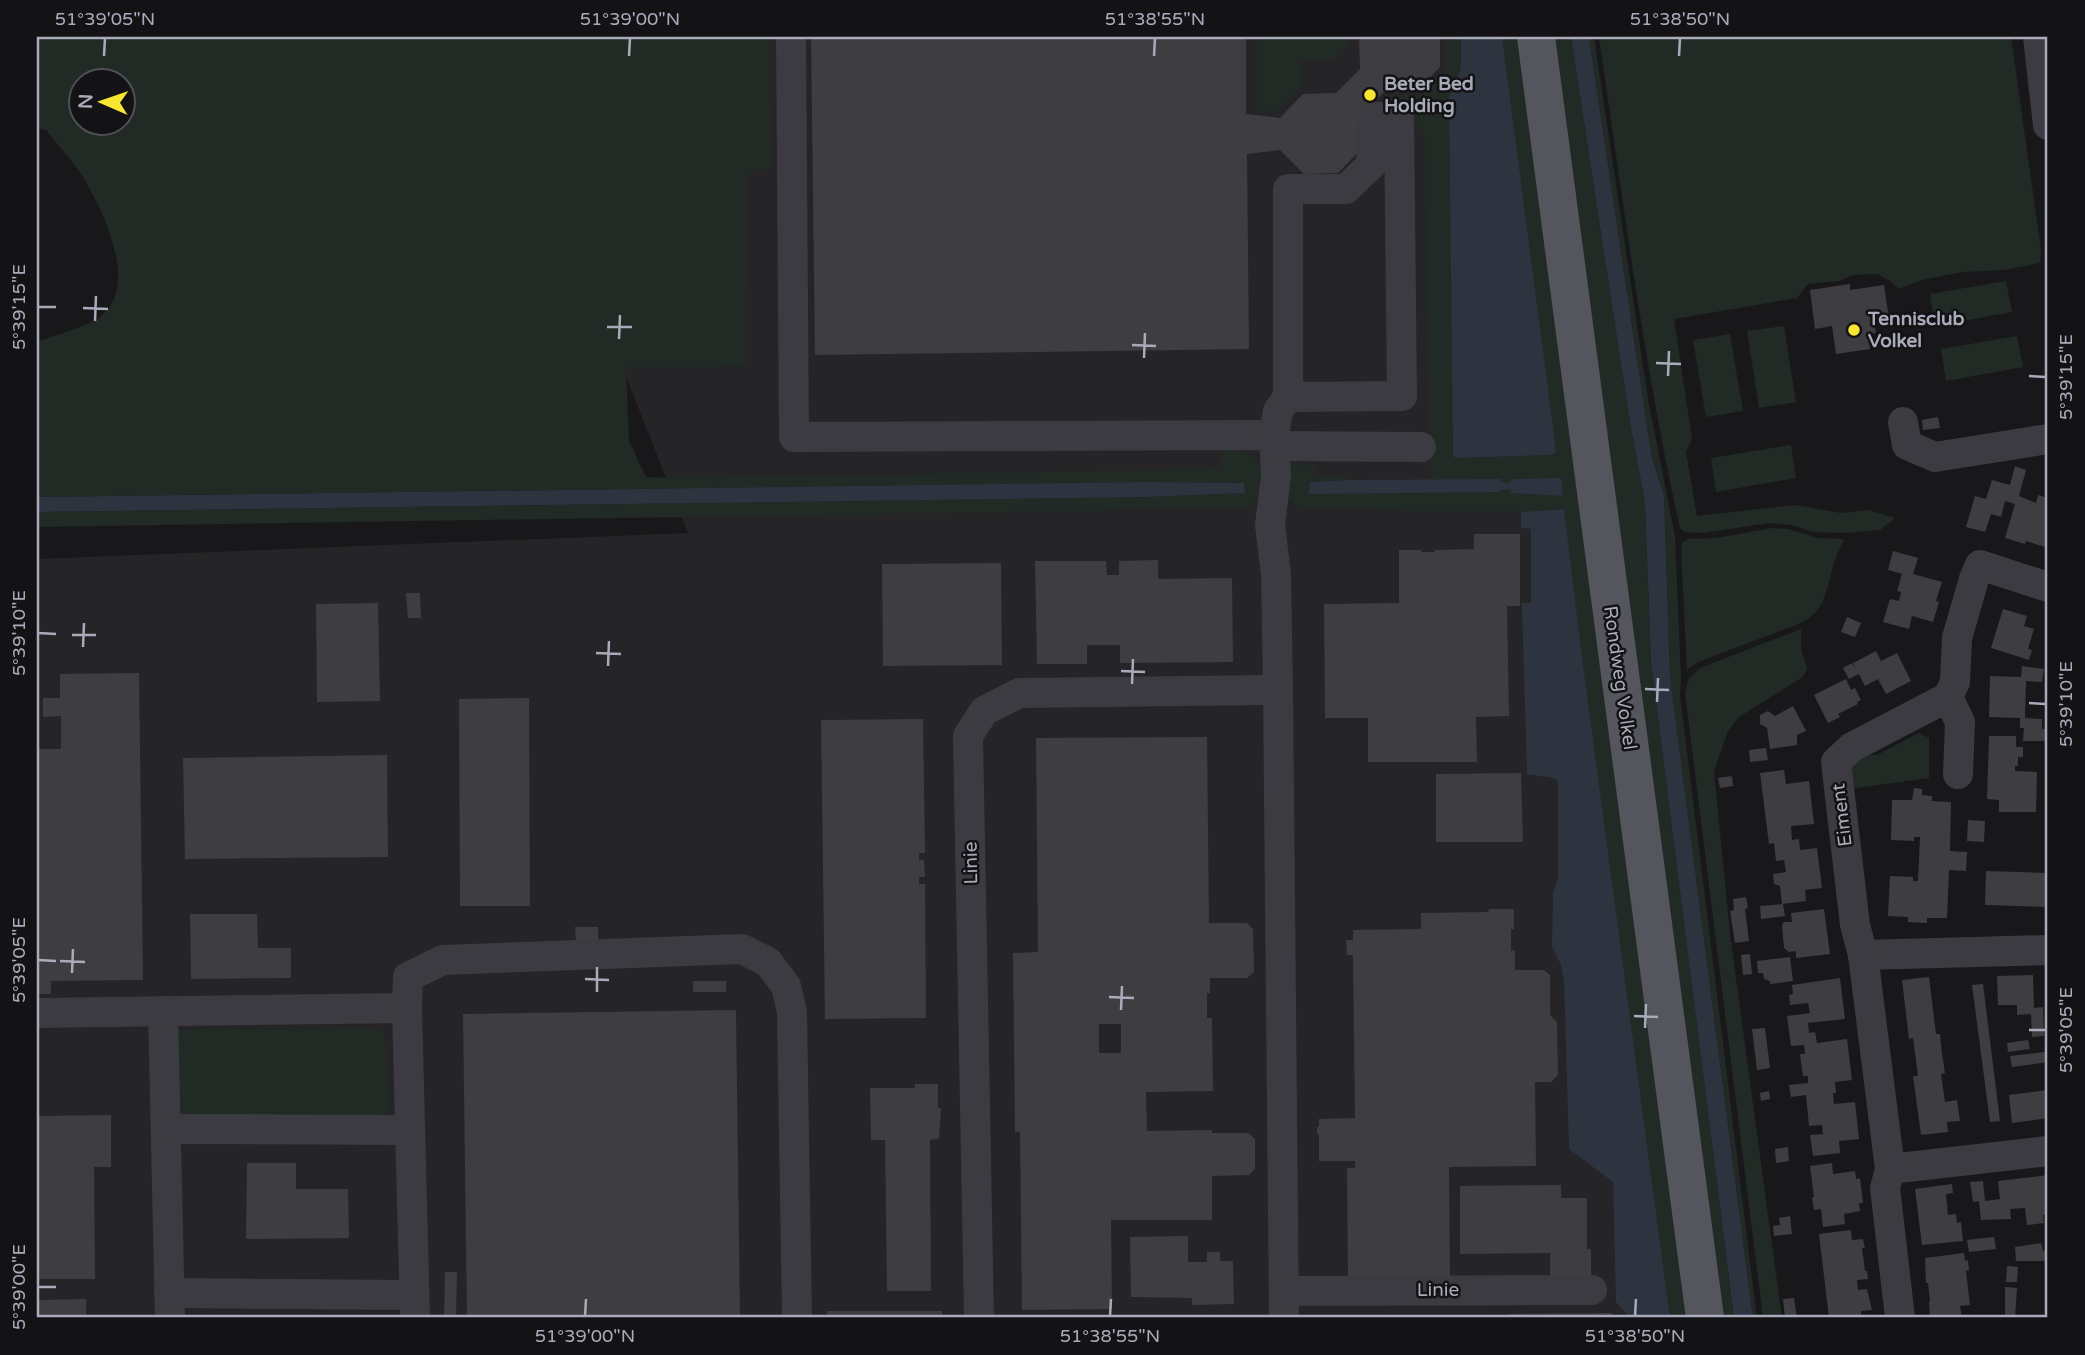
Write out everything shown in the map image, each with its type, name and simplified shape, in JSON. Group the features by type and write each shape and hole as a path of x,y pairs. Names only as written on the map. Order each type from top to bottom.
{"main road":[{"name":"Rondweg Volkel","path":"1536,37 1705,1318"}],"street":[{"path":"791,37 794,437 1274,441 1421,447"},
{"path":"2038,37 2048,125"},
{"path":"1346,189 1371,165 1374,117 1399,117 1400,188 1402,396 1288,397 1288,189 1346,189 1400,188"},
{"name":"Linie","path":"1288,397 1278,411 1274,441 1276,476 1269,525 1276,575 1284,1305 1592,1290"},
{"path":"1903,422 1907,445 1935,457 2048,439"},
{"path":"1958,774 1960,722 1948,697 1955,682 1957,638 1980,565 2048,587"},
{"name":"Linie","path":"979,1318 968,736 984,710 1019,693 1278,690"},
{"name":"Eiment","path":"1900,1318 1885,1188 1890,1169 1836,762 1852,747 1948,697"},
{"path":"163,1011 170,1306 415,1307 408,977 443,960 742,949 768,962 786,986 792,1012 797,1318"},
{"path":"1863,955 2048,950"},
{"path":"37,1013 407,1008"},
{"path":"166,1129 410,1130"},
{"path":"1890,1169 2048,1152"}],"shaded area":[{"path":"37,37 769,37 772,169 747,171 746,366 626,368 629,441 646,477 1222,469 1222,445 1244,451 1257,460 1263,474 1262,485 1252,508 37,527 37,512 1145,497 1245,493 1244,483 1146,482 37,497 37,342 97,319 110,307 118,274 111,235 96,200 74,164 46,130 37,128"},
{"path":"509,37 1512,37 1682,1318 37,1318 37,559 688,533 584,271"},
{"path":"1256,37 1354,37 1334,59 1301,59 1301,85 1277,113 1257,111"},
{"path":"1445,37 1461,37 1461,69 1449,98 1453,456 1456,458 1550,455 1556,450 1502,37 1523,37 1691,1318 1670,1318 1564,509 1521,512 1304,509 1286,499 1289,464 1315,465 1316,475 1350,475 1349,480 1334,481 1500,492 1501,488 1511,488 1511,492 1561,496 1563,493 1561,478 1512,479 1511,484 1501,484 1500,479 1430,479 1424,135 1390,99 1391,95 1423,95 1445,73"},
{"path":"1549,37 1571,37 1630,423 1645,503 1651,662 1734,1318 1717,1318"},
{"path":"1589,37 1594,37 1648,399 1675,537 1680,695 1757,1318 1753,1318 1670,677 1664,496 1649,440"},
{"path":"1599,37 2011,37 2041,250 2040,263 2004,270 1963,272 1921,280 1899,289 1877,274 1853,275 1840,281 1808,284 1797,298 1674,319 1692,439 1686,452 1697,516 1795,505 1841,513 1869,510 1895,518 1880,530 1813,532 1792,525 1769,523 1703,533 1685,532 1680,528 1645,345"},
{"path":"2006,281 2012,312 1935,326 1930,294"},
{"path":"1784,326 1796,402 1759,408 1747,331"},
{"path":"1730,334 1743,411 1706,417 1693,340"},
{"path":"2017,336 2023,367 1946,381 1941,349"},
{"path":"1791,445 1796,478 1716,492 1711,458"},
{"path":"1772,528 1844,541 1835,559 1820,606 1810,617 1796,625 1711,657 1687,670 1682,543 1688,539 1717,538"},
{"path":"1801,629 1801,649 1807,668 1803,677 1739,717 1728,731 1714,771 1730,934 1782,1318 1763,1318 1685,693 1689,678 1700,668"},
{"path":"1919,733 1929,738 1929,778 1850,789 1848,770 1861,754 1877,755"},
{"path":"371,1029 384,1032 387,1047 389,1127 177,1128 177,1030"}],"water":[{"path":"1461,37 1502,37 1556,450 1551,455 1453,456 1449,98 1461,69"},
{"path":"1571,37 1589,37 1649,440 1664,496 1670,677 1753,1318 1734,1318 1651,662 1645,503 1630,423"},
{"path":"1561,478 1561,496 1511,493 1511,479"},
{"path":"1501,479 1500,492 1309,494 1310,482"},
{"path":"1146,482 1244,483 1245,493 1145,497 37,512 37,497"},
{"path":"1564,509 1670,1318 1628,1318 1616,1302 1613,1182 1569,1149 1564,982 1561,965 1552,947 1553,892 1558,877 1558,782 1554,778 1527,774 1522,603 1531,603 1531,529 1521,528 1521,512"}],"building":[{"path":"811,37 1246,37 1246,114 1280,118 1303,94 1336,93 1360,69 1359,37 1440,37 1440,67 1417,91 1384,92 1361,116 1361,149 1338,173 1304,174 1280,150 1247,154 1249,349 815,355"},
{"path":"1850,284 1850,290 1884,285 1889,318 1874,320 1876,333 1868,334 1870,349 1836,354 1832,326 1815,329 1810,290"},
{"path":"1938,417 1940,428 1923,430 1922,420"},
{"path":"2015,466 2026,470 2019,496 2036,503 2038,495 2048,498 2048,535 2045,547 2005,538 2015,504 2005,501 2001,517 1991,514 1985,532 1966,527 1975,496 1986,499 1992,480 2010,485"},
{"path":"1474,534 1520,534 1520,606 1507,606 1509,716 1476,717 1477,762 1368,762 1368,718 1325,718 1324,604 1399,603 1399,550 1435,552 1474,549"},
{"path":"1893,551 1918,558 1913,574 1942,582 1933,622 1912,616 1909,629 1883,622 1890,599 1899,601 1901,592 1897,591 1902,574 1888,570"},
{"path":"1158,560 1158,579 1232,578 1233,662 1120,663 1120,645 1087,645 1087,664 1037,664 1035,561 1106,561 1107,575 1119,575 1119,561"},
{"path":"1001,563 1002,665 883,666 882,564"},
{"path":"406,593 420,593 421,618 408,618"},
{"path":"378,603 380,701 317,702 316,604"},
{"path":"2003,609 2027,616 2024,626 2034,629 2028,649 2032,650 2029,660 1991,648"},
{"path":"1847,617 1861,623 1855,637 1841,632"},
{"path":"1876,651 1881,661 1897,653 1911,681 1886,694 1878,679 1865,686 1859,674 1849,679 1843,668 1852,663 1856,670 1853,663"},
{"path":"2022,666 2044,669 2042,682 2026,681 2025,718 2042,719 2042,729 2048,729 2048,741 2023,741 2024,728 2020,728 2020,718 1989,717 1990,676 2021,677"},
{"path":"139,673 143,980 51,981 51,994 37,994 37,749 61,749 61,716 43,717 43,698 60,698 60,674"},
{"path":"1846,679 1851,690 1855,688 1861,700 1828,723 1814,695"},
{"path":"529,698 530,906 460,906 459,699"},
{"path":"1793,706 1806,731 1797,735 1797,745 1770,749 1767,728 1760,724 1760,715 1768,711 1775,716"},
{"path":"923,719 925,853 919,853 919,860 924,860 925,877 919,877 919,884 925,884 926,1018 825,1019 821,720"},
{"path":"1989,736 2016,736 2016,747 2023,747 2023,757 2018,757 2015,771 2037,772 2036,812 1999,812 1999,800 1987,799"},
{"path":"1207,737 1209,923 1247,923 1253,929 1254,972 1247,978 1210,978 1207,1018 1212,1018 1213,1091 1146,1092 1147,1131 1212,1130 1212,1133 1248,1133 1255,1139 1255,1169 1249,1175 1212,1176 1212,1220 1111,1220 1112,1309 1022,1310 1020,1132 1015,1132 1013,953 1038,952 1036,738","holes":["1099,1024 1121,1024 1121,1053 1099,1053"]},
{"path":"1766,748 1768,760 1750,762 1749,750"},
{"path":"387,755 388,857 185,859 183,758"},
{"path":"1784,770 1786,784 1809,781 1814,824 1791,826 1792,840 1799,839 1800,850 1817,848 1822,888 1805,890 1806,901 1782,904 1780,886 1774,884 1773,874 1786,872 1784,860 1776,861 1774,843 1769,844 1760,773"},
{"path":"1521,773 1523,842 1436,842 1436,774"},
{"path":"1732,776 1733,786 1720,788 1718,778"},
{"path":"1914,788 1922,789 1922,795 1932,796 1932,801 1951,802 1950,851 1967,852 1966,871 1949,870 1947,918 1927,918 1927,923 1908,922 1908,917 1888,916 1890,876 1913,877 1913,881 1918,881 1920,837 1914,837 1914,841 1891,840 1892,800 1912,800"},
{"path":"1968,820 1985,821 1984,842 1967,841"},
{"path":"1986,871 2046,873 2048,907 1985,905"},
{"path":"1746,897 1749,941 1735,943 1730,911 1734,910 1733,899"},
{"path":"1783,904 1785,916 1761,919 1760,906"},
{"path":"1489,909 1514,909 1511,951 1515,950 1515,970 1544,970 1550,975 1550,1015 1557,1022 1558,1075 1551,1082 1535,1082 1536,1166 1449,1167 1450,1279 1348,1280 1347,1168 1355,1168 1355,1161 1319,1161 1317,1134 1319,1119 1355,1118 1353,955 1347,955 1346,940 1353,940 1353,930 1421,929 1421,913 1488,912"},
{"path":"1824,909 1830,954 1796,958 1796,951 1789,952 1784,948 1782,925 1784,922 1792,922 1791,913"},
{"path":"190,914 257,914 258,948 291,948 291,978 191,979"},
{"path":"575,927 598,927 598,943 576,943"},
{"path":"1750,954 1752,974 1743,975 1741,955"},
{"path":"1790,957 1793,981 1770,984 1770,981 1764,979 1763,973 1758,973 1757,961"},
{"path":"2033,975 2034,1008 2043,1007 2044,1036 2032,1037 2031,1014 2017,1015 2017,1005 1998,1005 1997,976"},
{"path":"1929,977 1936,1034 1940,1034 1945,1073 1941,1074 1945,1102 1957,1100 1960,1121 1947,1122 1948,1132 1921,1135 1913,1076 1918,1076 1913,1038 1909,1039 1902,980"},
{"path":"1840,978 1845,1019 1808,1023 1809,1033 1815,1032 1817,1043 1847,1039 1852,1080 1835,1082 1834,1104 1855,1102 1859,1139 1839,1141 1840,1153 1813,1156 1810,1135 1823,1134 1822,1125 1809,1126 1806,1095 1791,1097 1789,1085 1808,1083 1808,1076 1803,1076 1800,1054 1805,1054 1804,1045 1791,1046 1787,1016 1810,1013 1808,1003 1790,1005 1789,995 1793,994 1792,985"},
{"path":"693,981 726,981 726,992 693,992"},
{"path":"1983,984 2000,1121 1990,1122 1972,985"},
{"path":"736,1010 740,1318 467,1318 463,1014"},
{"path":"1765,1028 1770,1068 1757,1070 1752,1029"},
{"path":"2028,1040 2030,1049 2008,1052 2007,1043"},
{"path":"2048,1052 2048,1062 2012,1067 2010,1056"},
{"path":"915,1084 938,1084 938,1108 941,1108 939,1139 930,1140 931,1291 887,1291 885,1140 871,1140 870,1088 915,1088"},
{"path":"2048,1090 2048,1118 2012,1123 2009,1095"},
{"path":"1769,1091 1770,1099 1761,1101 1760,1093"},
{"path":"111,1115 111,1167 94,1167 95,1279 37,1279 37,1116"},
{"path":"1788,1147 1789,1161 1776,1163 1775,1149"},
{"path":"247,1163 296,1163 296,1189 348,1189 349,1238 246,1239"},
{"path":"1832,1163 1833,1174 1855,1171 1856,1179 1860,1178 1863,1203 1859,1203 1860,1211 1844,1214 1845,1224 1823,1227 1821,1209 1814,1210 1810,1166"},
{"path":"2048,1175 2048,1214 2043,1215 2044,1223 2027,1225 2025,1208 2010,1209 2011,1219 1981,1220 1979,1201 1973,1202 1970,1182 1983,1181 1985,1201 2000,1199 1998,1181"},
{"path":"1952,1184 1953,1193 1946,1194 1948,1215 1956,1214 1957,1223 1961,1222 1963,1241 1922,1245 1915,1189"},
{"path":"1561,1185 1561,1198 1587,1198 1587,1249 1591,1249 1591,1278 1550,1278 1550,1253 1460,1254 1460,1186"},
{"path":"1790,1216 1792,1234 1774,1236 1773,1226 1780,1225 1779,1218"},
{"path":"1851,1230 1852,1240 1863,1239 1865,1248 1862,1248 1868,1279 1857,1280 1858,1290 1867,1289 1872,1310 1861,1311 1861,1318 1829,1318 1819,1234"},
{"path":"1188,1236 1188,1262 1207,1262 1207,1252 1220,1252 1220,1261 1233,1261 1234,1304 1192,1305 1192,1298 1131,1297 1130,1237"},
{"path":"1994,1237 1996,1249 1969,1252 1967,1240"},
{"path":"2041,1243 2043,1251 2048,1250 2048,1261 2016,1261 2015,1247"},
{"path":"1964,1253 1965,1261 1968,1260 1969,1270 1966,1271 1970,1305 1960,1306 1962,1318 1930,1318 1925,1258"},
{"path":"2007,1266 2018,1267 2017,1282 2006,1282"},
{"path":"445,1272 457,1272 456,1318 444,1318"},
{"path":"2005,1287 2017,1288 2015,1318 2005,1318"},
{"path":"1794,1298 1797,1318 1785,1318 1783,1299"},
{"path":"86,1299 86,1318 37,1318 37,1300"},
{"path":"827,1311 942,1311 942,1318 827,1318"},
{"path":"1612,1313 1612,1318 1510,1318 1510,1314"}],"waterway":[{"path":"1492,486 1519,486"}],"place":[{"name":"Beter Bed Holding","path":"1370,95"},
{"name":"Tennisclub Volkel","path":"1854,330"}]}
